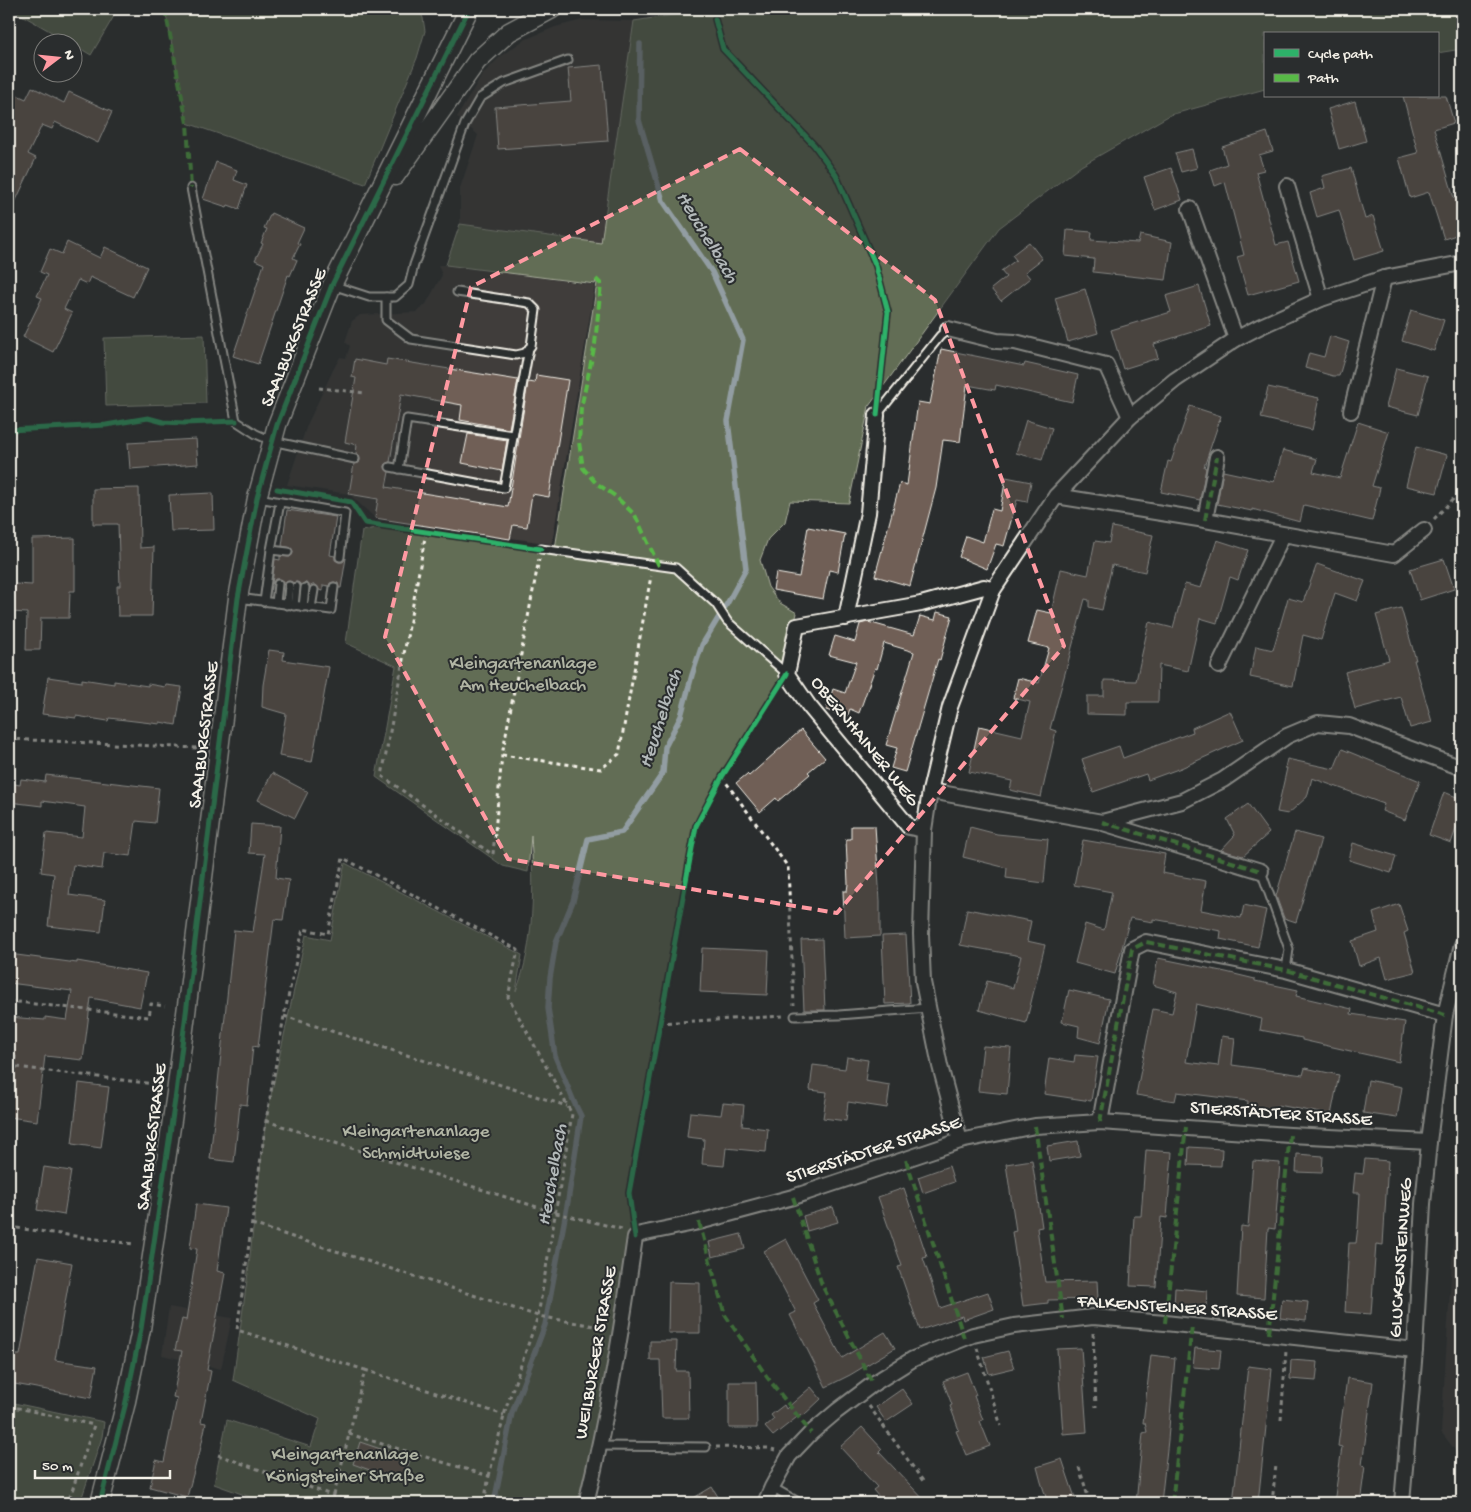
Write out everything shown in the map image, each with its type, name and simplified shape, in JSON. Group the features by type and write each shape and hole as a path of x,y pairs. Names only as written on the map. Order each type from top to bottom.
{"street":[{"name":"SAALBURGSTRASSE","path":"100,1503 124,1406 140,1329 153,1249 176,1093 238,598 257,498 272,440 292,382 332,285 360,225 469,9"},
{"path":"360,225 476,61 509,32 552,9"},
{"path":"1287,186 1321,300"},
{"path":"1190,209 1236,339"},
{"path":"960,1141 940,1066 923,982 924,830 930,790 950,707 993,590 1056,496 1130,417 1175,380 1236,339 1321,300 1384,278 1462,263"},
{"path":"1351,411 1384,278"},
{"path":"948,329 997,341 1015,342 1106,365 1130,417"},
{"path":"846,618 868,514 878,415"},
{"path":"1205,520 1217,457"},
{"path":"1056,496 1205,520 1394,554 1424,530"},
{"path":"1219,666 1283,535"},
{"name":"OBERNHAINER WEG","path":"924,830 909,827 809,706 786,674 797,626 921,604 984,587 993,590"},
{"path":"1102,822 1182,802 1222,780 1287,736 1318,723 1348,726 1462,768"},
{"path":"930,790 1102,822 1261,871"},
{"path":"1100,1122 1132,950 1146,942 1286,970 1445,1015"},
{"name":"GLUCKENSTEINWEG","path":"1402,1503 1415,1350 1423,1204 1429,1142 1445,1015 1462,945"},
{"name":"STIERSTÄDTER STRASSE","path":"635,1235 699,1222 793,1197 960,1141 1035,1126 1100,1122 1429,1142"},
{"name":"WEILBURGER STRASSE","path":"586,1503 600,1446 622,1331 635,1235"},
{"name":"FALKENSTEINER STRASSE","path":"765,1503 789,1456 811,1433 860,1394 913,1359 973,1335 1014,1326 1093,1317 1415,1350"}],"lane":[{"path":"332,285 369,297 395,297 409,285 414,265 465,124 480,98 504,83 568,60"},
{"path":"191,188 236,421 256,434 272,440 355,458"},
{"path":"386,297 386,320 411,339 516,355 525,353 531,346 536,310 529,303 457,292"},
{"path":"878,415 940,336 948,329"},
{"path":"390,467 504,488 529,348"},
{"path":"398,469 407,419 513,435"},
{"path":"257,498 345,513 340,557"},
{"path":"264,602 280,502"},
{"path":"541,549 676,568 716,604 727,621 786,674"},
{"path":"271,550 285,552 281,560"},
{"path":"276,603 278,584"},
{"path":"290,605 293,587"},
{"path":"238,598 331,610 334,587"},
{"path":"303,607 305,588"},
{"path":"312,608 314,590"},
{"path":"1261,871 1289,949 1286,970"},
{"path":"795,1016 839,1015 928,1008"},
{"path":"600,1446 706,1447"},
{"path":"772,1487 800,1503"}],"path":[{"path":"319,388 366,393"},
{"path":"106,425 123,421"},
{"path":"1424,530 1462,490"},
{"path":"426,532 382,776 493,855 502,755 541,549"},
{"path":"502,755 600,769 619,754 653,565"},
{"path":"9,739 197,748"},
{"path":"718,785 727,769"},
{"path":"660,1023 795,1016 788,867 722,777"},
{"path":"484,1503 504,1414 538,1316 572,1114 508,997 518,950 344,858 328,934 303,928 284,1016 266,1121 237,1330 504,1414"},
{"path":"9,1001 149,1017 151,1004 165,1006"},
{"path":"658,1032 661,1014"},
{"path":"284,1016 568,1106"},
{"path":"9,1066 154,1084"},
{"path":"266,1121 635,1235"},
{"path":"252,1224 538,1316 622,1331"},
{"path":"9,1227 132,1244"},
{"path":"1093,1317 1096,1407"},
{"path":"973,1335 1001,1426"},
{"path":"1281,1420 1287,1336"},
{"path":"332,1503 365,1370"},
{"path":"860,1394 923,1481"},
{"path":"9,1406 94,1425 68,1503"},
{"path":"350,1434 489,1476"},
{"path":"706,1447 768,1448 789,1456"},
{"path":"218,1455 354,1503"},
{"path":"1272,1503 1276,1465"},
{"path":"1079,1468 1090,1503"}],"highlighted area":[{"path":"740,149 935,300 1064,646 837,913 508,859 385,637 471,287"}],"shaded area":[{"path":"582,20 634,21 601,243 460,224 460,188 478,135 457,117 482,75 502,55 524,40 555,27"},
{"path":"438,265 595,285 552,544 375,518 349,494 287,485 307,425 340,357 346,358 350,346 345,342 352,321 360,315 417,312 426,304 442,275"},
{"path":"1462,1102 1462,1459 1441,1432"},
{"path":"169,1307 232,1318 221,1369 162,1355"}],"green space":[{"path":"11,9 101,9 114,16 91,55 82,50 82,32 51,32"},
{"path":"165,9 419,9 425,31 417,58 365,184 187,123"},
{"path":"1462,9 1462,49 1438,53 1438,32 1264,32 1264,89 1170,115 1081,166 999,228 869,406 849,503 790,501 785,522 768,539 760,560 768,587 780,603 797,613 783,674 694,822 629,1193 635,1232 586,1503 267,1503 214,1484 227,1420 311,1447 320,1419 233,1380 248,1273 266,1118 306,935 330,940 345,863 522,955 516,991 527,954 532,914 533,874 531,835 528,872 503,866 376,777 396,666 346,643 362,531 379,527 546,550 555,549 596,280 595,284 446,265 460,224 601,243 634,21 705,10"},
{"path":"204,335 206,403 106,406 104,338"},
{"path":"9,1402 104,1422 102,1437 80,1503 9,1503"}],"building":[{"path":"602,65 608,141 498,149 495,107 571,101 568,68"},
{"path":"32,87 64,103 69,92 112,112 98,143 55,122 52,129 42,125 28,154 36,158 9,215 9,107 15,94 26,99"},
{"path":"1438,96 1446,96 1454,123 1434,129 1454,198 1462,196 1462,233 1444,239 1429,192 1410,198 1399,158 1418,153 1404,98 1438,98"},
{"path":"1355,101 1366,141 1339,149 1328,109"},
{"path":"1267,132 1273,151 1259,155 1264,170 1256,172 1276,245 1288,242 1299,281 1248,295 1237,257 1244,255 1225,182 1215,186 1210,170 1227,164 1222,147"},
{"path":"1192,149 1197,168 1181,172 1175,153"},
{"path":"216,162 237,170 234,180 247,185 239,209 203,199"},
{"path":"1171,168 1182,200 1155,210 1144,177"},
{"path":"1351,168 1365,219 1373,216 1384,251 1354,260 1339,210 1317,217 1310,193 1325,188 1322,176"},
{"path":"271,213 304,228 297,243 300,244 293,258 297,260 290,276 288,275 258,364 233,356 264,264 255,260 263,244 261,243 267,229 264,228"},
{"path":"1067,230 1092,232 1091,240 1138,243 1140,235 1172,242 1166,280 1093,272 1094,259 1065,256"},
{"path":"67,242 100,258 105,247 147,267 133,297 90,277 87,284 78,280 64,309 72,313 53,352 23,337 42,298 37,296 47,275 40,272 50,249 62,254"},
{"path":"1029,242 1042,259 1025,272 1030,278 1001,301 991,289 1006,277 1001,271 1016,260 1012,255"},
{"path":"1199,286 1211,326 1154,344 1158,358 1123,369 1111,330 1171,312 1166,296"},
{"path":"1085,289 1098,333 1068,342 1055,298"},
{"path":"1411,310 1444,320 1434,351 1402,341"},
{"path":"1330,336 1349,342 1339,376 1305,368 1309,353 1324,357"},
{"path":"941,349 1024,366 1025,363 1078,375 1072,402 996,385 995,390 967,385 960,442 943,440 936,488 910,586 875,576 900,483 907,485 918,402 930,404"},
{"path":"355,359 386,365 387,359 518,380 509,429 460,420 462,405 401,394 390,462 386,463 385,467 389,472 386,487 508,507 528,382 535,383 536,375 568,380 549,497 532,494 527,527 513,525 510,539 375,518 378,499 349,494 354,464 359,463 360,460 359,455 356,454 357,445 345,442 356,378 352,377"},
{"path":"1396,368 1428,376 1418,415 1386,407"},
{"path":"1268,387 1319,398 1312,430 1261,418"},
{"path":"1190,406 1221,416 1204,467 1206,468 1200,500 1161,492 1168,461 1171,462"},
{"path":"1026,420 1052,428 1042,460 1016,453"},
{"path":"1358,422 1389,432 1372,486 1380,488 1372,521 1304,505 1300,522 1252,509 1252,511 1217,504 1223,471 1274,482 1283,450 1317,459 1313,472 1340,478"},
{"path":"468,434 507,440 502,471 462,463"},
{"path":"196,439 198,464 130,469 128,443"},
{"path":"1416,447 1447,455 1437,493 1406,486"},
{"path":"1006,477 1031,482 1027,502 1017,500 1004,546 996,544 987,569 959,557 966,536 983,542 992,509 1000,511"},
{"path":"139,488 140,548 154,547 152,616 118,616 117,586 120,586 118,524 93,524 93,489"},
{"path":"213,493 214,530 171,531 169,495"},
{"path":"287,510 336,517 330,555 335,556 335,560 339,562 343,562 346,558 341,588 339,588 338,583 334,582 330,583 329,586 323,585 323,591 319,590 317,586 313,585 310,587 306,583 301,585 297,582 289,581 283,585 283,581 279,579 275,579 272,584 275,559 280,560 280,556 290,557 293,553 291,548 282,546"},
{"path":"808,527 845,534 838,572 829,570 823,599 773,590 776,573 799,577"},
{"path":"1112,527 1153,535 1145,572 1112,565 1102,610 1089,607 1089,600 1085,599 1050,729 1056,731 1041,797 1010,790 1012,781 969,772 979,726 1022,736 1030,702 1013,698 1018,678 1039,683 1049,648 1028,643 1037,610 1051,613 1061,569 1088,575 1095,541 1109,543"},
{"path":"75,538 75,591 70,591 69,618 41,618 40,650 26,650 27,613 12,612 15,584 32,585 32,539"},
{"path":"1217,540 1248,550 1238,580 1230,577 1217,623 1200,618 1188,671 1159,665 1158,702 1127,702 1127,715 1087,714 1087,696 1104,696 1104,680 1136,681 1149,622 1173,628 1185,584 1201,588"},
{"path":"1444,559 1454,589 1420,600 1410,569"},
{"path":"1317,564 1365,581 1357,601 1335,593 1321,640 1303,635 1293,686 1250,677 1256,646 1273,650 1288,598 1303,602"},
{"path":"1401,608 1432,722 1410,728 1401,697 1355,709 1345,672 1389,660 1376,615"},
{"path":"937,612 952,616 905,772 891,768 897,748 886,745 914,652 884,643 877,669 875,668 859,713 850,709 847,717 826,710 833,689 845,693 856,662 829,655 835,636 855,642 860,624 868,622 914,635 920,616 935,620"},
{"path":"269,650 284,652 283,660 329,667 312,762 279,756 286,714 262,707 263,685"},
{"path":"48,677 82,682 82,679 114,684 114,681 148,686 148,684 182,687 176,725 160,722 160,724 109,718 108,721 76,716 76,718 42,714"},
{"path":"1230,711 1243,740 1181,768 1148,780 1146,774 1093,792 1082,759 1119,746 1123,758 1193,732 1192,728"},
{"path":"801,730 825,758 808,772 810,774 778,801 776,798 760,812 736,783 747,774 749,776"},
{"path":"1342,749 1420,781 1405,820 1382,811 1384,804 1312,778 1307,797 1288,814 1277,812 1287,768 1285,768 1287,759 1334,769"},
{"path":"272,773 308,792 295,818 258,800"},
{"path":"46,775 159,788 155,823 136,821 131,856 104,853 102,869 73,865 69,895 105,900 101,932 48,926 54,874 41,872 46,833 82,837 85,807 42,801 42,806 9,802 9,783 20,785 21,779 45,782"},
{"path":"1444,792 1462,799 1462,812 1451,843 1429,835"},
{"path":"1248,804 1269,833 1243,856 1221,850 1235,835 1227,819"},
{"path":"251,824 280,826 276,878 289,880 283,920 274,919 258,1047 253,1046 247,1105 240,1104 234,1162 210,1159 234,930 253,932 265,854 249,853"},
{"path":"851,826 875,826 880,901 880,936 845,938 843,891 847,891 848,884 846,839 851,839"},
{"path":"970,827 997,834 1048,839 1044,883 1006,878 1007,868 963,857"},
{"path":"1295,832 1321,839 1296,922 1284,918 1276,896"},
{"path":"1083,840 1165,854 1162,873 1206,881 1201,910 1241,918 1244,905 1266,910 1258,947 1220,939 1221,931 1153,919 1153,922 1130,918 1115,974 1075,963 1085,924 1104,930 1112,892 1074,885"},
{"path":"1353,843 1396,856 1391,873 1349,860"},
{"path":"1399,904 1408,931 1404,933 1415,972 1387,979 1381,958 1359,966 1352,941 1378,932 1373,913"},
{"path":"967,909 1031,921 1027,941 1045,945 1026,1023 979,1010 987,981 1013,988 1021,956 960,945"},
{"path":"906,935 910,1003 885,1004 882,936"},
{"path":"822,939 825,1010 804,1010 801,940"},
{"path":"702,948 769,951 767,995 700,992"},
{"path":"9,954 77,963 77,961 147,973 140,1007 91,998 83,1060 45,1056 37,1121 9,1117 16,1056 9,1055 9,1017 45,1020 45,1017 67,1020 72,991 9,983"},
{"path":"1158,958 1226,972 1255,979 1255,981 1298,990 1296,996 1352,1009 1351,1014 1405,1022 1399,1062 1302,1040 1302,1038 1260,1030 1262,1019 1196,1004 1186,1062 1218,1066 1222,1036 1235,1038 1232,1065 1303,1075 1305,1068 1339,1075 1331,1115 1278,1105 1277,1112 1247,1108 1248,1101 1177,1092 1175,1101 1136,1095 1153,1009 1172,1013 1177,992 1153,985"},
{"path":"1069,990 1109,999 1100,1043 1078,1037 1079,1026 1062,1022"},
{"path":"983,1046 1011,1048 1007,1094 978,1091"},
{"path":"1075,1055 1098,1057 1091,1101 1044,1094 1049,1058 1074,1062"},
{"path":"847,1057 868,1060 865,1081 890,1085 887,1108 848,1102 846,1121 823,1118 827,1092 810,1090 813,1065 845,1069"},
{"path":"1368,1080 1402,1087 1397,1118 1363,1113"},
{"path":"79,1083 109,1087 101,1148 72,1144"},
{"path":"723,1103 744,1105 742,1126 768,1129 766,1152 726,1148 724,1166 702,1164 704,1139 687,1137 690,1112 721,1115"},
{"path":"1078,1141 1080,1156 1049,1161 1047,1146"},
{"path":"1189,1147 1222,1149 1221,1166 1188,1165"},
{"path":"1146,1150 1172,1152 1167,1218 1161,1217 1156,1287 1130,1286 1134,1216 1141,1216"},
{"path":"1297,1154 1323,1156 1322,1173 1296,1172"},
{"path":"1365,1159 1388,1161 1383,1245 1376,1244 1371,1314 1345,1312 1349,1243 1356,1243 1358,1226 1360,1193 1353,1193 1355,1173 1363,1174"},
{"path":"1032,1160 1042,1227 1037,1228 1045,1282 1097,1281 1098,1299 1048,1300 1048,1303 1023,1306 1012,1232 1016,1231 1006,1164"},
{"path":"1253,1161 1280,1163 1275,1229 1268,1228 1264,1298 1237,1296 1241,1226 1248,1227"},
{"path":"949,1166 954,1182 923,1193 918,1177"},
{"path":"44,1167 71,1171 64,1215 37,1210"},
{"path":"904,1188 927,1257 923,1258 940,1308 988,1292 994,1309 963,1320 962,1316 920,1330 898,1267 902,1266 878,1197"},
{"path":"196,1204 226,1208 217,1271 225,1273 207,1370 211,1371 201,1422 206,1423 187,1497 150,1487 156,1460 164,1462 177,1398 173,1397 182,1351 175,1350 182,1319 186,1320 197,1249 190,1248"},
{"path":"833,1207 838,1222 807,1231 803,1216"},
{"path":"741,1234 745,1249 712,1257 709,1242"},
{"path":"786,1239 818,1300 813,1303 842,1358 885,1332 895,1348 826,1387 790,1315 796,1312 764,1251"},
{"path":"38,1257 72,1263 55,1360 97,1366 91,1398 9,1383 9,1362 13,1363 15,1355 20,1355"},
{"path":"669,1282 700,1283 700,1333 668,1333"},
{"path":"1175,1288 1207,1291 1206,1309 1174,1306"},
{"path":"1282,1299 1308,1302 1306,1321 1280,1318"},
{"path":"650,1341 677,1341 676,1371 688,1371 689,1418 662,1418 660,1360 650,1360"},
{"path":"1081,1348 1087,1432 1063,1434 1057,1349"},
{"path":"1195,1348 1221,1350 1219,1369 1193,1367"},
{"path":"1008,1351 1014,1368 989,1374 984,1357"},
{"path":"1151,1355 1175,1358 1168,1440 1161,1503 1136,1503 1143,1433 1147,1432 1145,1423 1143,1423"},
{"path":"1291,1360 1318,1362 1316,1381 1290,1379"},
{"path":"1248,1366 1272,1369 1258,1503 1233,1503"},
{"path":"967,1372 983,1420 980,1421 990,1446 966,1455 956,1431 959,1430 943,1381"},
{"path":"1347,1378 1373,1382 1362,1465 1365,1466 1360,1503 1334,1503 1342,1447 1338,1446"},
{"path":"729,1382 756,1382 757,1428 729,1428"},
{"path":"811,1387 821,1399 803,1416 801,1414 773,1436 765,1427 774,1419 771,1415 784,1405 786,1409"},
{"path":"902,1389 913,1404 886,1422 876,1407"},
{"path":"862,1427 882,1449 879,1452 927,1503 884,1503 873,1490 877,1487 840,1447"},
{"path":"360,1442 410,1459 403,1482 353,1464"},
{"path":"1062,1459 1077,1503 1048,1503 1037,1467"},
{"path":"712,1487 722,1503 685,1503"}],"waterway":[{"name":"Heuchelbach","path":"494,1503 512,1413 545,1325 568,1201 581,1116 555,1056 548,1008 550,978 556,942 573,901 588,839 622,832 663,773 665,747 681,716 702,645 746,569 728,421 743,340 712,272 663,201 639,120 640,44"}],"marked path":[{"path":"165,9 187,123 191,188"},
{"path":"596,279 601,284 595,344 581,408 579,442 583,468 596,483 615,496 635,515 659,566"},
{"path":"1205,520 1217,457"},
{"path":"1102,822 1261,871"},
{"path":"1100,1122 1132,949 1146,942 1286,970 1445,1015"},
{"path":"1035,1126 1063,1319"},
{"path":"1165,1323 1186,1127"},
{"path":"1269,1334 1290,1135"},
{"path":"906,1160 964,1338"},
{"path":"793,1197 822,1285 873,1384"},
{"path":"699,1222 725,1315 767,1377 811,1433"},
{"path":"1172,1503 1192,1326"}],"cycle path":[{"path":"100,1503 125,1406 141,1329 176,1093 238,598 257,498 277,425 332,285 469,9"},
{"path":"715,19 723,49 814,145 836,175 876,266 888,312 877,415"},
{"path":"9,430 106,425 148,418 163,422 184,423 236,421"},
{"path":"277,489 351,502 365,523 541,549"},
{"path":"635,1237 629,1193 696,826 722,777 787,674"}],"park label":[{"name":"Kleingartenanlage Am Heuchelbach","path":"523,675"},
{"name":"Kleingartenanlage Schmidtwiese","path":"416,1143"},
{"name":"Kleingartenanlage Königsteiner Straße","path":"345,1466"}]}
